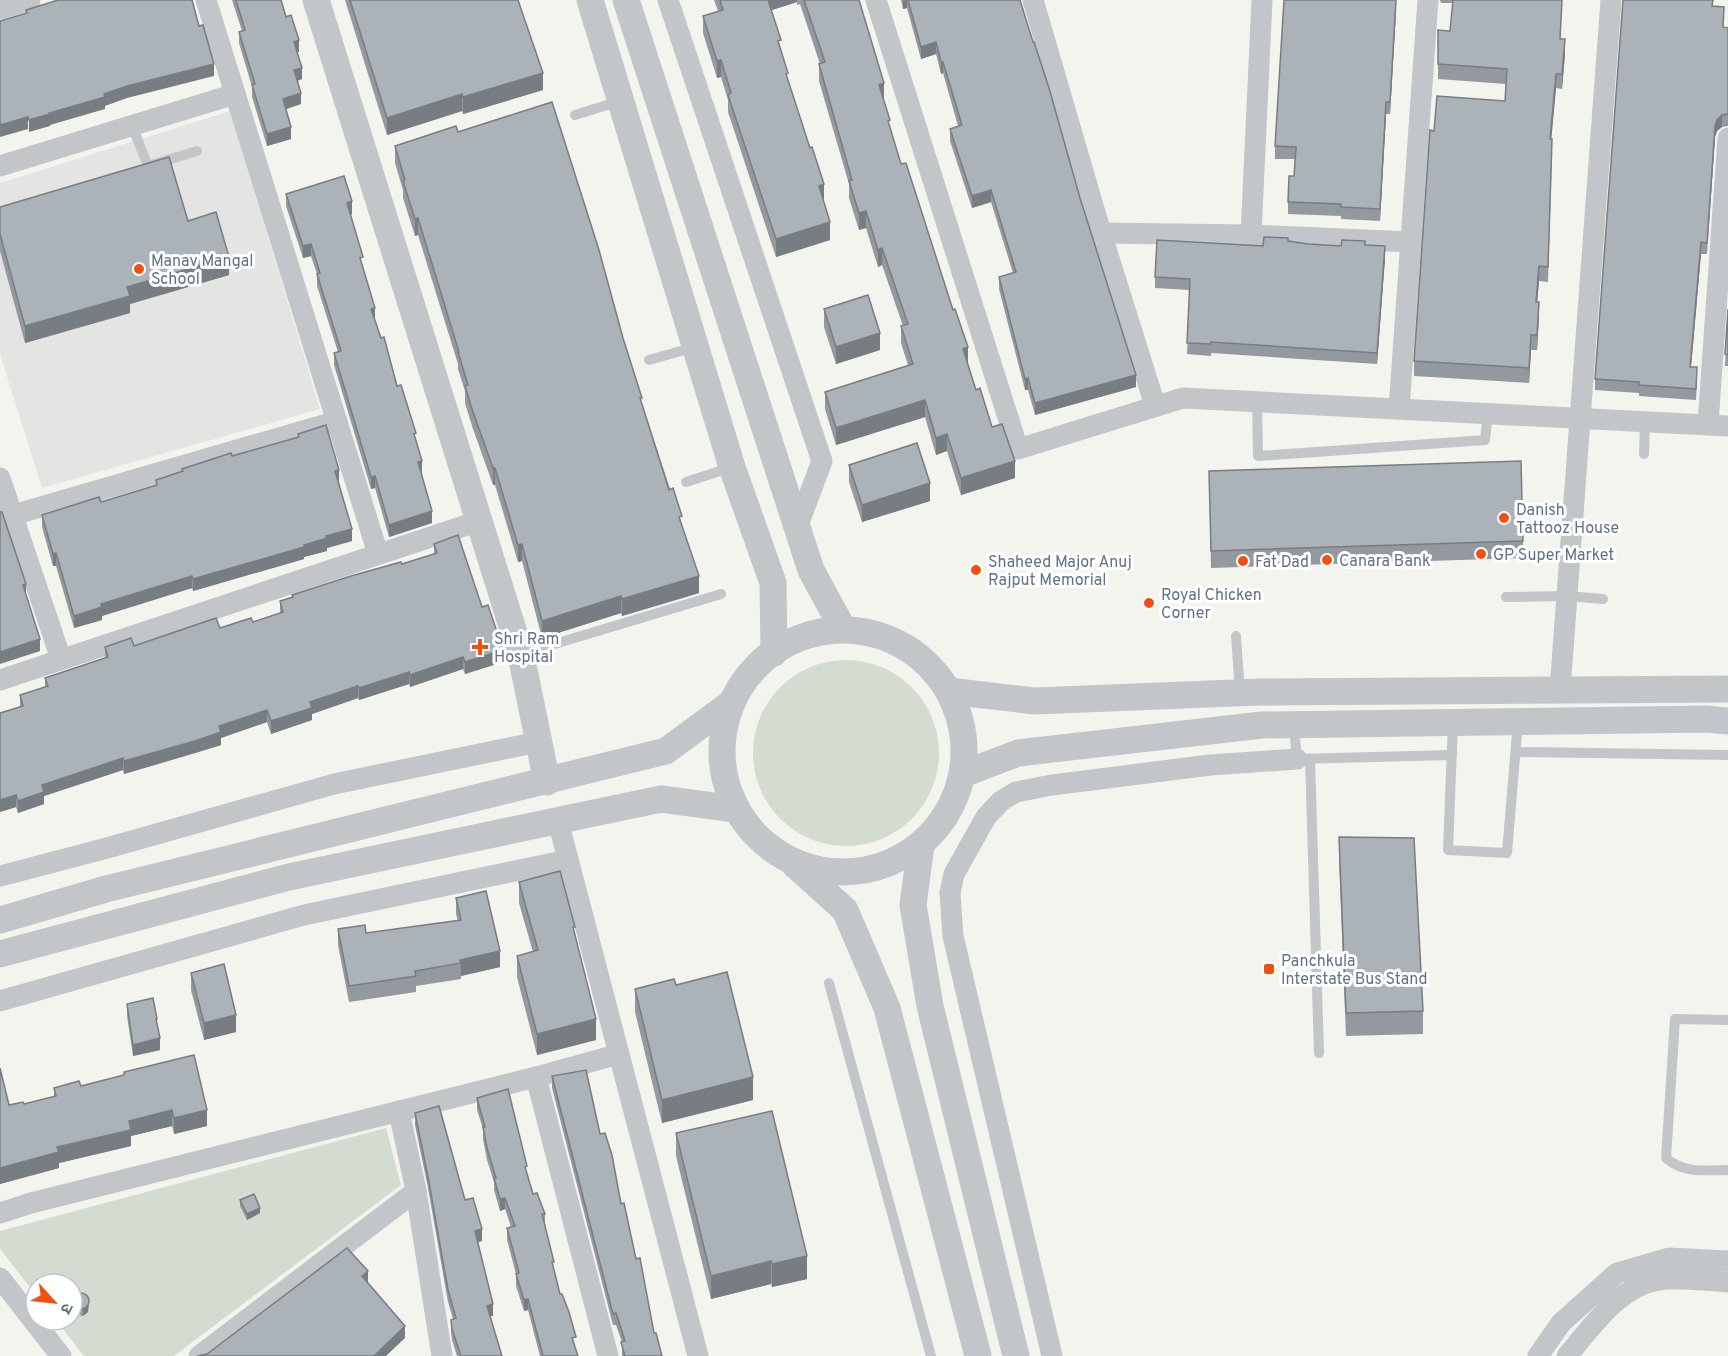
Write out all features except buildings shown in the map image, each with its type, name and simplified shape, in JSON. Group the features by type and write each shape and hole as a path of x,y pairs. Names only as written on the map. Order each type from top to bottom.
{"street":[{"path":"0,9 30,0"},
{"path":"206,0 378,554"},
{"path":"316,0 521,655 547,782"},
{"path":"590,0 732,467 772,583 774,653"},
{"path":"626,0 811,570 843,629"},
{"path":"668,0 822,461 797,528"},
{"path":"876,0 1018,449 1183,398 1718,425 1728,138"},
{"path":"1033,0 1101,233 1155,405"},
{"path":"1251,235 1262,0"},
{"path":"1399,409 1428,0"},
{"path":"1560,690 1611,0"},
{"path":"0,166 235,94"},
{"path":"1101,233 1251,235 1411,242"},
{"path":"13,515 337,421"},
{"path":"0,478 61,659"},
{"path":"0,680 479,521"},
{"path":"0,920 106,889 666,751 731,703 756,666 794,639 843,629 865,630 885,636 908,647 930,665 949,691 963,730 963,774 956,798 946,817 921,845 880,867 833,873 792,862"},
{"path":"949,691 1035,701 1240,692 1728,689"},
{"path":"731,703 722,743 723,772 735,809 754,835 773,851 792,862 845,910 887,1008 978,1356"},
{"path":"963,774 1018,753 1262,725 1706,719 1728,721"},
{"path":"0,876 334,784 538,742"},
{"path":"1052,1356 953,936 950,893 954,874 986,817 1001,801 1016,792 1210,765 1303,759"},
{"path":"0,954 289,877 661,800 735,809"},
{"path":"558,821 698,1356"},
{"path":"921,845 912,905 930,1006 1016,1356"},
{"path":"0,1001 304,915 568,860"},
{"path":"0,1213 31,1203 536,1077 619,1054"},
{"path":"536,1077 608,1356"},
{"path":"399,1111 416,1191 435,1352"},
{"path":"199,1356 416,1191"},
{"path":"1538,1356 1562,1323 1617,1273 1669,1258 1728,1261"},
{"path":"0,1278 62,1356"},
{"path":"1567,1356 1610,1306 1643,1285 1656,1280 1671,1279 1728,1282"}],"lane":[{"path":"575,115 621,100"},
{"path":"132,126 148,166"},
{"path":"136,170 197,151"},
{"path":"649,360 696,347"},
{"path":"1257,402 1258,456 1485,440 1488,414"},
{"path":"1644,454 1645,422"},
{"path":"686,482 732,467"},
{"path":"521,655 721,594"},
{"path":"1506,597 1567,596 1603,599"},
{"path":"1236,636 1240,692"},
{"path":"1454,722 1448,850 1507,853 1518,722"},
{"path":"1294,725 1303,759 1319,1053"},
{"path":"1516,752 1728,755"},
{"path":"1303,759 1452,755"},
{"path":"829,983 931,1356"},
{"path":"1728,1020 1676,1019 1666,1158 1674,1165 1687,1170 1728,1170"}],"shaded area":[{"name":"Manav Mangal School","path":"230,111 320,409 42,488 0,354 0,183"},
{"path":"846,660 882,667 912,687 932,717 939,753 932,789 912,819 882,839 846,846 810,839 780,819 760,789 753,753 760,717 780,687 810,667"},
{"path":"386,1128 401,1185 174,1356 84,1356 65,1332 84,1332 84,1272 24,1272 24,1280 0,1249 0,1231"}],"place":[{"name":"Manav Mangal School","path":"139,269"},
{"name":"Danish Tattooz House","path":"1504,518"},
{"name":"GP Super Market","path":"1481,554"},
{"name":"Canara Bank","path":"1327,560"},
{"name":"Fat Dad","path":"1243,561"},
{"name":"Shaheed Major Anuj Rajput Memorial","path":"976,570"},
{"name":"Royal Chicken Corner","path":"1149,603"},
{"name":"Shri Ram Hospital","path":"480,647"},
{"name":"Panchkula Interstate Bus Stand","path":"1269,969"}]}
